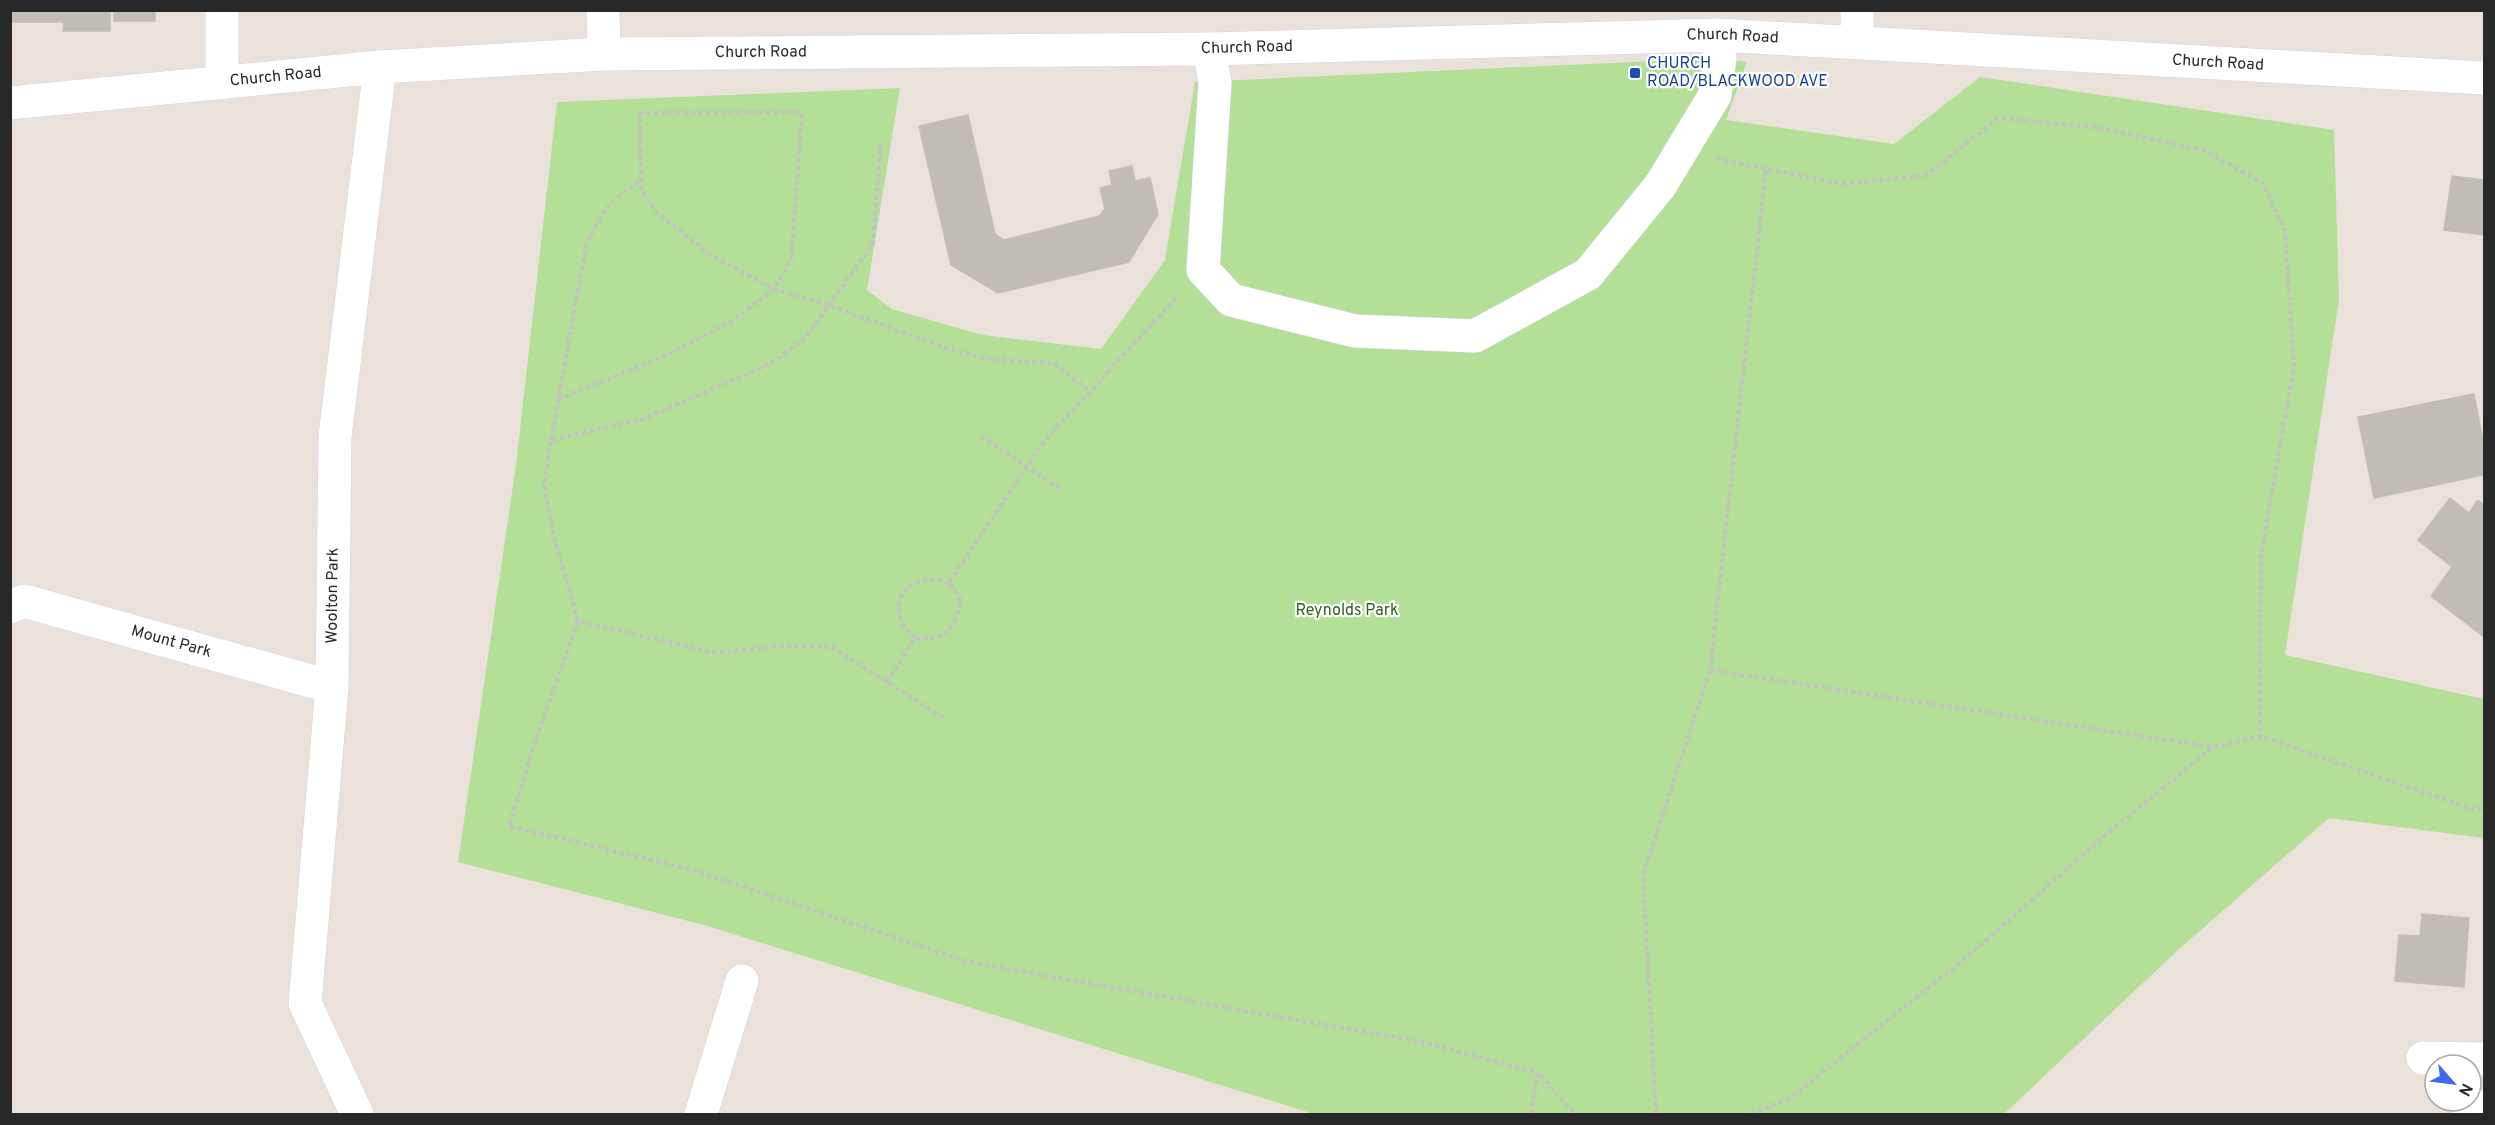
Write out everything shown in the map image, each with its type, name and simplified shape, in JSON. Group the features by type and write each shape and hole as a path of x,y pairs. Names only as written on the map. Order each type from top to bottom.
{"street":[{"path":"222,10 222,81"},
{"path":"603,10 604,54"},
{"name":"Church Road","path":"10,103 380,67 604,54 1209,49 1718,36 1857,26 2484,78"},
{"path":"1209,49 1215,82 1203,270 1231,300 1355,331 1475,336 1588,274 1660,186 1715,95 1720,58 1718,36"},
{"name":"Woolton Park","path":"357,1114 305,1003 333,687 335,438 380,67"},
{"name":"Mount Park","path":"10,607 24,601 333,687"},
{"path":"701,1114 742,981"}],"path":[{"path":"558,399 663,357 734,320 774,289 791,261 802,112 640,113 639,181 641,189 656,212 712,256 774,289 831,306 943,347 986,359 1053,363 1090,391"},
{"path":"1681,152 1842,184 1927,175 1998,118 2101,128 2202,150 2262,182 2285,230 2294,366 2261,556 2260,736"},
{"path":"551,440 643,419 770,364 806,338 873,244 881,143"},
{"path":"1656,1114 1643,875 1710,670 1766,169"},
{"path":"639,181 613,199 597,221 586,246 544,483 553,533 578,621 534,745 509,826 693,870 968,962 1422,1041 1538,1073 1576,1114"},
{"path":"949,583 1026,465 1090,391 1203,270"},
{"path":"981,436 1060,489"},
{"path":"928,579 949,583 961,601 958,619 945,633 928,640 915,638 900,620 897,610 905,590 914,583 928,579"},
{"path":"578,621 716,653 779,646 832,647 945,719"},
{"path":"887,682 915,638"},
{"path":"1710,670 2213,747 2260,736 2472,809 2484,808"},
{"path":"1751,1114 1790,1098 1799,1091 1966,957 2102,838 2213,747"},
{"path":"1531,1114 1538,1073"}],"green space":[{"name":"Reynolds Park","path":"1720,58 1747,62 1726,120 1894,144 1980,77 2334,130 2339,299 2285,655 2484,699 2484,838 2329,818 2178,950 2004,1114 1314,1114 704,925 458,862 516,465 557,102 900,88 867,290 892,309 982,335 1101,349 1165,260 1195,82"}],"building":[{"path":"10,10 110,10 110,31 63,31 64,22 10,22"},
{"path":"114,10 155,10 155,21 114,21"},
{"path":"968,115 995,234 1004,240 1099,216 1105,209 1100,188 1112,185 1109,171 1132,166 1135,181 1150,178 1158,214 1129,262 998,293 951,265 919,126"},
{"path":"2452,176 2484,180 2484,235 2444,230"},
{"path":"2474,394 2484,446 2484,475 2374,498 2358,417"},
{"path":"2450,498 2469,513 2478,500 2484,505 2484,637 2431,596 2452,567 2418,540"},
{"path":"2422,914 2469,918 2464,987 2395,981 2399,935 2420,936"}],"place":[{"name":"CHURCH ROAD/BLACKWOOD AVE","path":"1635,73"}]}
